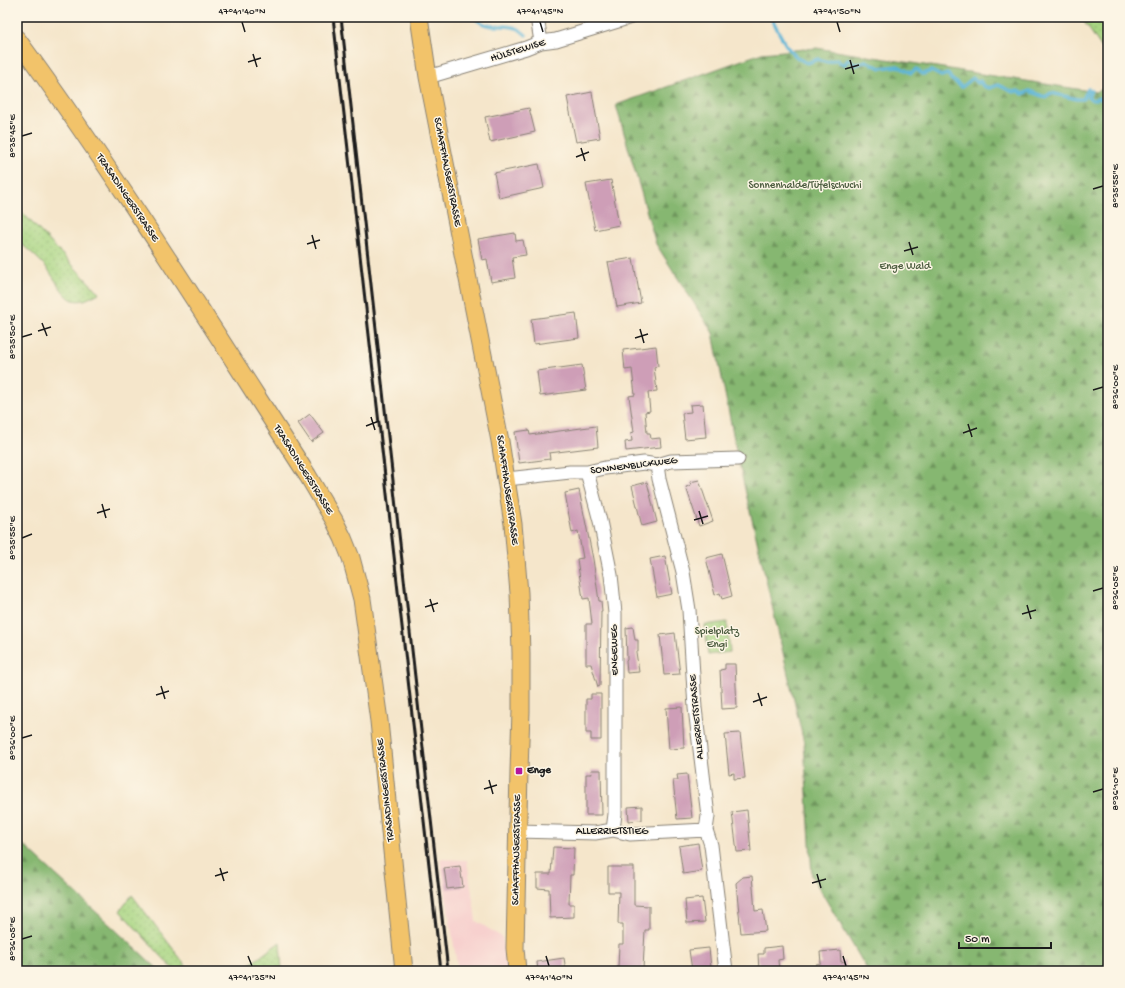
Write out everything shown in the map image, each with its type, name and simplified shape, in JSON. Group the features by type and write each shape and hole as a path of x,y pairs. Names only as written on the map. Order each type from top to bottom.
{"main road":[{"name":"SCHAFFHAUSERSTRASSE","path":"419,17 428,77 507,479 513,524 518,577 521,645 521,711 515,948 517,971"},
{"name":"TRASADINGERSTRASSE","path":"17,39 130,201 304,469 334,520 351,558 362,599 378,721 404,971"}],"street":[{"path":"537,17 541,42"},
{"name":"HÜLSTEWISE","path":"428,77 526,48 541,42 556,40 631,17"},
{"name":"SONNENBLICKWEG","path":"507,479 570,472 587,472 644,463 657,465 671,461 738,459"},
{"name":"ALLERRIETSTRASSE","path":"657,465 683,572 690,610 695,708 708,816 706,830 711,845 726,971"},
{"name":"ENGEWEG","path":"587,472 600,521 611,575 615,613 615,814 613,830"},
{"name":"ALLERRIETSTIEG","path":"518,831 595,833 613,830 630,834 706,830"}],"shaded area":[{"path":"440,859 467,860 476,921 502,937 509,971 458,971"}],"green space":[{"path":"1081,17 1108,17 1108,57"},
{"name":"Enge Wald","path":"816,48 1096,92 1108,87 1108,971 868,971 812,876 804,743 738,459 713,333 656,244 616,105 762,53"},
{"path":"17,207 99,293 80,301 73,300 66,295 47,268 17,241"},
{"name":"Spielplatz Engi","path":"727,622 730,652 708,655 705,625"},
{"path":"17,839 160,971 17,971"},
{"path":"132,895 190,971 175,971 120,911"},
{"path":"280,942 282,971 241,971"}],"building":[{"path":"592,92 600,138 576,142 567,97"},
{"path":"529,108 535,132 490,142 485,117"},
{"path":"539,164 544,188 499,198 494,173"},
{"path":"611,180 619,225 595,230 586,184"},
{"path":"515,233 516,241 523,240 526,255 512,257 515,278 491,282 487,259 482,260 478,239"},
{"path":"633,258 641,303 617,307 608,262"},
{"path":"576,313 579,338 534,344 531,319"},
{"path":"656,346 658,366 654,367 657,391 648,392 650,411 645,412 647,433 650,433 651,439 660,438 661,447 626,451 625,442 632,441 631,433 634,432 629,396 635,395 632,369 625,370 623,350"},
{"path":"582,365 586,390 540,396 537,371"},
{"path":"703,404 706,437 685,439 682,413 691,412 690,405"},
{"path":"310,414 324,433 311,442 298,423"},
{"path":"596,426 598,447 549,453 550,459 519,463 515,432 529,430 530,435"},
{"path":"699,480 713,521 699,526 686,487 691,485 690,482"},
{"path":"647,482 657,522 642,526 632,486"},
{"path":"579,490 602,611 600,686 598,687 591,664 586,664 586,624 592,624 589,598 583,599 577,559 583,558 578,531 572,533 565,493"},
{"path":"722,554 732,596 722,599 720,593 715,595 706,558"},
{"path":"665,556 672,594 657,597 650,559"},
{"path":"633,627 635,640 638,640 638,652 636,652 639,672 627,673 626,628"},
{"path":"675,633 680,674 664,675 660,635"},
{"path":"725,664 735,664 737,708 722,709 720,670 725,669"},
{"path":"591,694 601,694 601,740 591,740 591,733 586,733 586,699 591,699"},
{"path":"682,707 684,748 669,749 666,708"},
{"path":"740,733 745,778 734,779 734,773 729,774 725,734"},
{"path":"591,770 601,770 602,815 586,815 586,774 592,774"},
{"path":"687,774 692,818 677,819 673,780 678,780 677,775"},
{"path":"642,806 642,820 629,821 628,807"},
{"path":"747,810 751,851 737,852 732,812"},
{"path":"698,843 702,871 683,874 679,846"},
{"path":"553,847 574,848 573,875 570,875 569,904 574,904 574,917 550,918 549,889 537,888 537,874 551,874"},
{"path":"460,866 463,887 447,889 444,868"},
{"path":"608,867 634,867 634,905 649,906 649,930 645,930 643,969 618,968 619,944 623,944 623,924 618,924 619,892 608,892"},
{"path":"752,876 755,911 763,910 766,931 741,933 736,883 743,877"},
{"path":"702,898 705,922 687,923 685,900"},
{"path":"782,946 783,959 778,960 779,971 759,971 758,954 764,954 764,948"},
{"path":"709,948 711,968 692,970 689,950"},
{"path":"840,950 841,962 845,961 846,971 816,971 816,964 821,963 820,952"},
{"path":"564,958 566,971 538,971 537,962"}],"waterway":[{"path":"474,17 480,22 491,26 507,26 519,29 526,35"},
{"path":"771,17 789,50 807,63 818,59 828,62 837,59 840,63 845,64 848,59 852,61 854,65 866,61 880,68 898,66 911,73 916,69 923,74 931,71 941,76 948,74 951,79 962,87 973,78 978,83 980,81 983,86 989,88 998,85 1013,92 1018,91 1023,94 1029,91 1045,97 1051,93 1083,99 1088,89 1091,90 1088,98 1093,100 1100,98 1105,102 1108,101"}],"railway":[{"path":"333,17 441,971"},
{"path":"341,17 448,971"}],"place":[{"name":"Enge","path":"519,771"}],"park label":[{"name":"Sonnenhalde/Tüfelschuchi","path":"805,186"}]}
